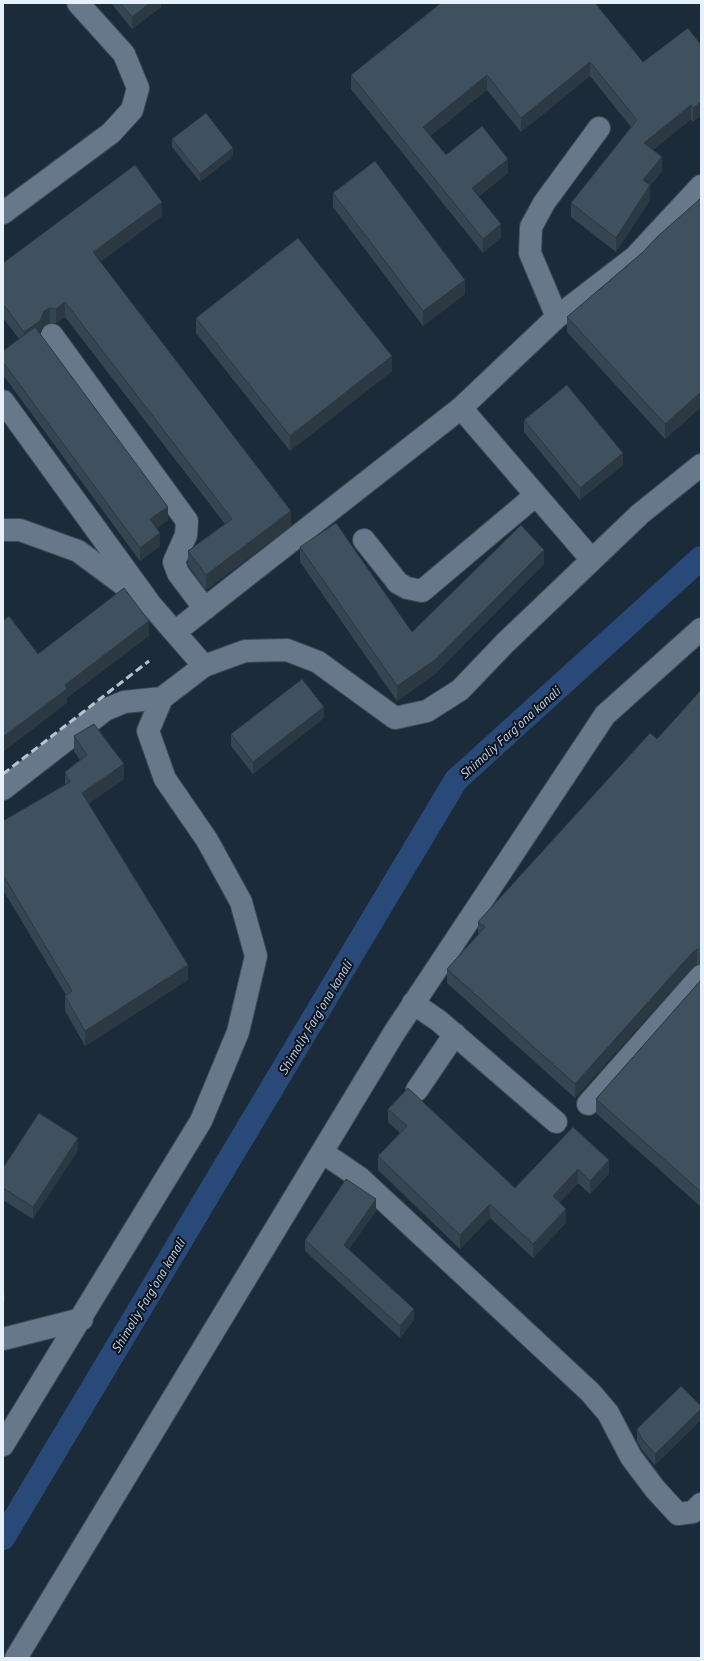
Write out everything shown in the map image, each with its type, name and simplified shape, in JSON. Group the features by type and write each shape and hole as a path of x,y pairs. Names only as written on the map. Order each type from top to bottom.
{"street":[{"path":"3,213 111,133 132,110 138,88 124,54 78,3"},
{"path":"556,317 530,253 531,228 544,203 599,128"},
{"path":"175,632 461,408 556,317 635,256 701,186"},
{"path":"52,335 187,521 186,534 174,562 178,573 205,609"},
{"path":"3,401 151,605 204,666"},
{"path":"461,408 592,560"},
{"path":"3,1445 82,1319 201,1121 238,1032 256,956 240,902 207,840 165,779 148,731 162,698 204,666 245,651 287,650 318,662 395,718 427,711 460,690 505,643 640,514 701,465"},
{"path":"364,540 398,583 407,588 422,591 536,495"},
{"path":"3,530 20,530 78,551 151,605"},
{"path":"16,1658 322,1152 414,1003 605,715 701,629"},
{"path":"3,789 105,710 124,702 162,698"},
{"path":"588,1104 701,976"},
{"path":"414,1003 454,1034 556,1122"},
{"path":"417,1090 454,1034"},
{"path":"322,1152 360,1178 590,1392 608,1413 631,1457 678,1514 693,1512 701,1504"},
{"path":"3,1339 82,1319"}],"building":[{"path":"120,3 150,3 132,17"},
{"path":"441,3 595,3 643,62 688,28 701,45 701,102 693,108 691,105 644,143 662,157 643,180 650,185 616,238 571,203 637,120 590,62 521,118 487,75 423,127 446,155 482,126 508,159 472,188 501,224 483,239 351,75"},
{"path":"206,113 233,148 200,174 172,139"},
{"path":"375,161 465,280 423,311 333,193"},
{"path":"135,165 162,202 93,252 291,511 206,575 188,551 232,519 65,302 56,309 50,308 44,311 40,321 24,332 3,304 3,263"},
{"path":"701,198 701,392 665,424 567,317 643,252 657,237"},
{"path":"298,238 392,356 290,436 196,318"},
{"path":"35,327 168,507 150,519 160,533 140,548 3,362 3,351"},
{"path":"567,385 623,453 580,488 524,420"},
{"path":"336,523 412,632 521,525 544,550 435,660 397,686 300,547"},
{"path":"124,588 149,621 65,685 67,689 3,737 3,621 9,616 38,654"},
{"path":"302,679 324,707 253,762 231,734"},
{"path":"701,690 701,949 697,949 692,953 575,1084 447,969 485,927 478,922 650,733 657,739"},
{"path":"94,724 124,764 82,793 188,965 85,1031 65,996 72,991 3,875 3,821 70,782 65,772 87,755 74,736"},
{"path":"701,980 701,1192 596,1099"},
{"path":"408,1088 515,1188 573,1127 609,1160 590,1181 578,1169 553,1196 566,1209 533,1244 490,1204 460,1235 378,1156 407,1126 388,1109"},
{"path":"39,1113 78,1138 33,1207 3,1188 3,1168"},
{"path":"346,1179 376,1199 344,1245 414,1309 400,1326 305,1240"},
{"path":"681,1386 701,1406 701,1409 655,1454 642,1439 637,1429"}],"waterway":[{"name":"Shimoliy Fargʻona kanali","path":"3,1538 456,780 701,558"}],"railway":[{"path":"3,774 149,661"}]}
